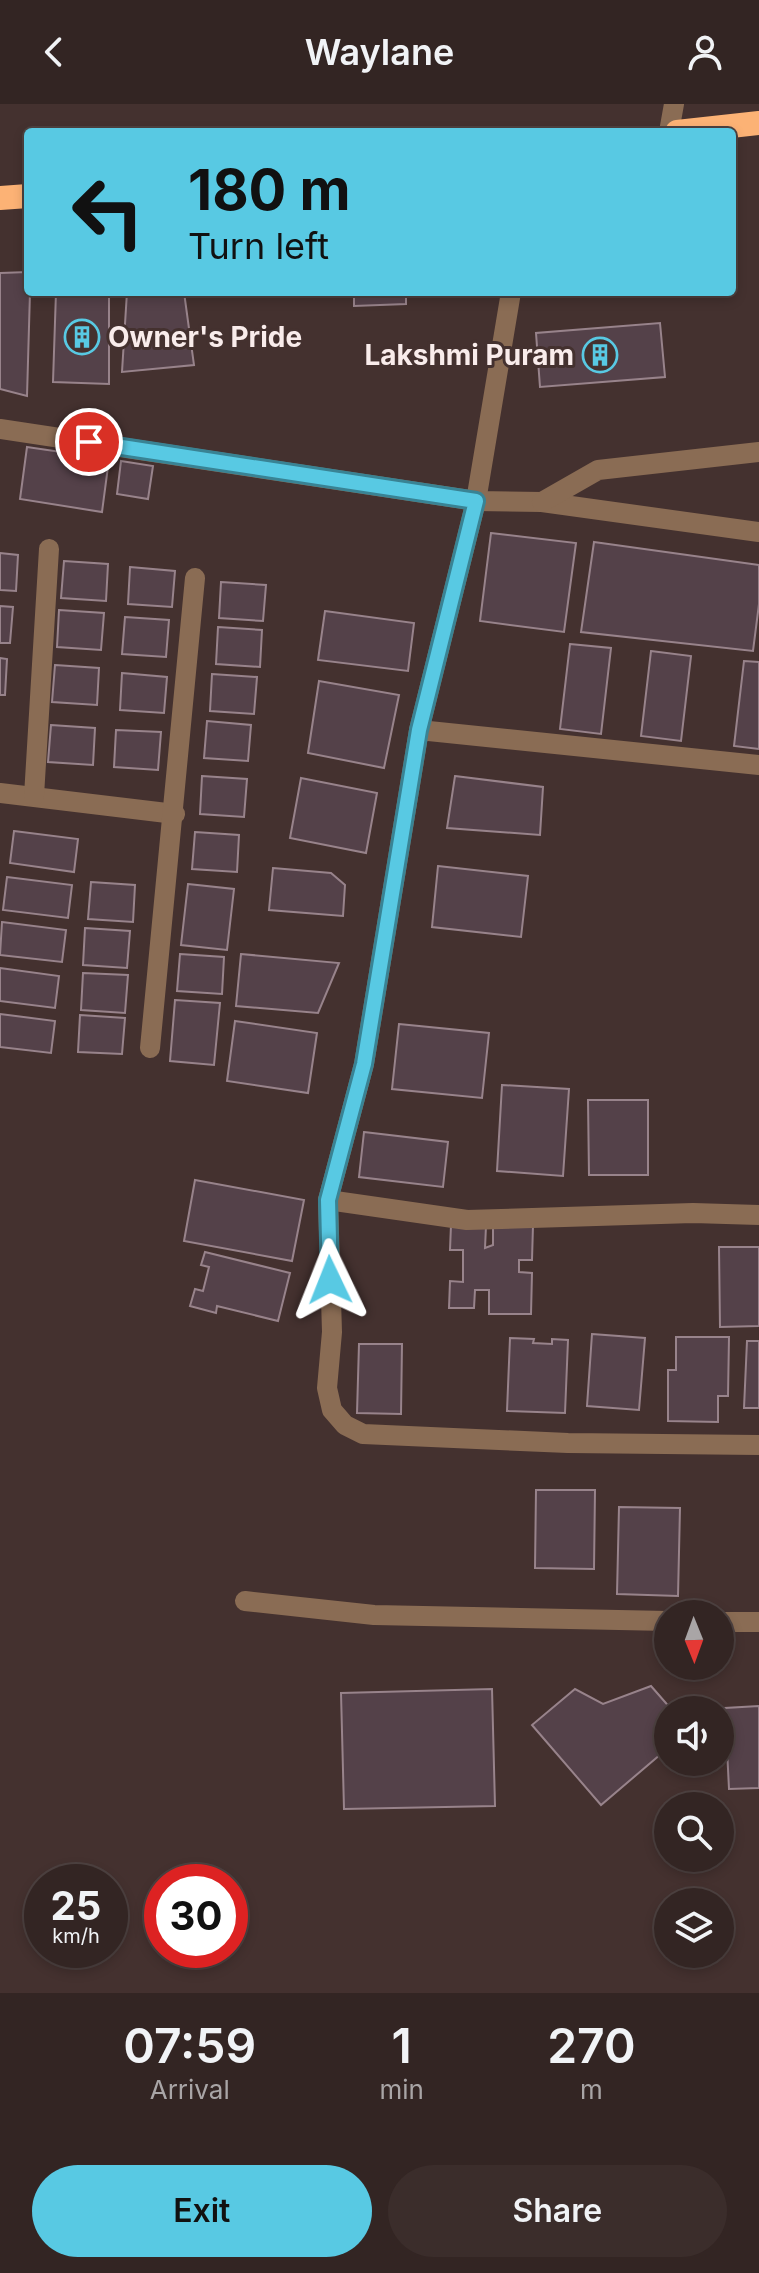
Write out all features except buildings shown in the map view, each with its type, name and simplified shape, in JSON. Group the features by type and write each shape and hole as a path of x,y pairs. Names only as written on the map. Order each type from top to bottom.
{"highway":[{"path":"713,128 759,123"},
{"path":"0,198 24,196"}],"street":[{"path":"670,128 674,104"},
{"path":"510,296 476,501 419,730 364,1064 328,1200 332,1332 327,1388 332,1410 345,1425 363,1434 568,1443 759,1445"},
{"path":"0,429 476,501 542,502 759,532"},
{"path":"542,502 598,470 759,452"},
{"path":"34,796 49,549"},
{"path":"150,1048 175,814 195,578"},
{"path":"419,730 759,765"},
{"path":"0,793 175,814"},
{"path":"328,1200 467,1220 693,1213 759,1215"},
{"path":"245,1601 374,1615 654,1621"},
{"path":"734,1622 759,1622"}],"place":[{"name":"Owner's Pride","path":"82,337"},
{"name":"Lakshmi Puram","path":"600,355"}],"route":[{"path":"89,442 476,501 419,730 364,1064 328,1200 330,1280"}]}
